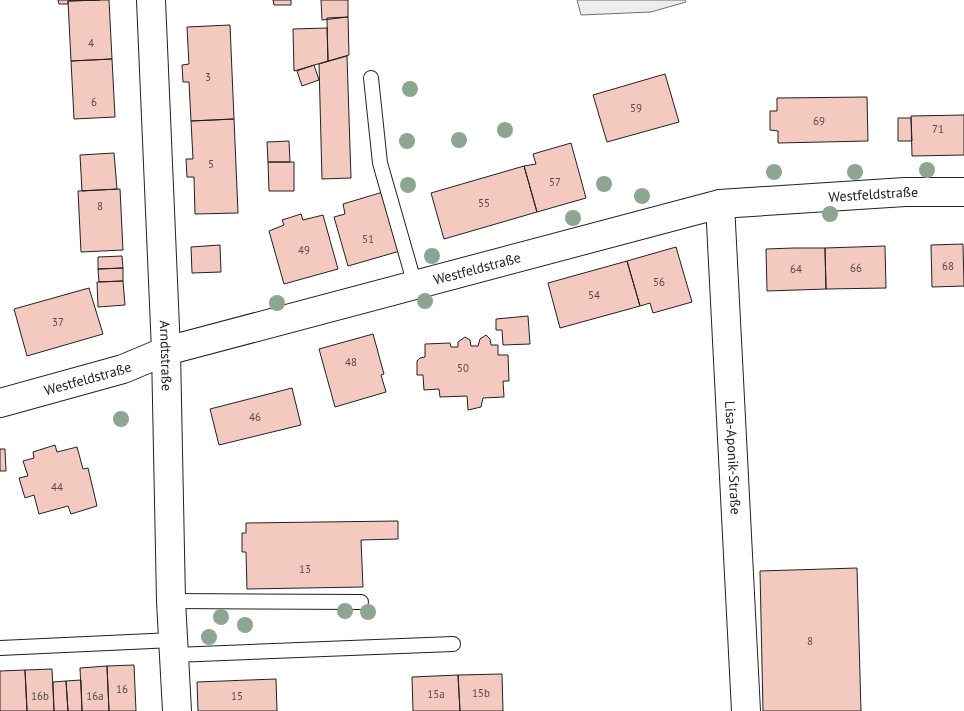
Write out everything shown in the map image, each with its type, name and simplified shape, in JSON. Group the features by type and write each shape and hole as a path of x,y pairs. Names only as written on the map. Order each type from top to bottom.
{"street":[{"name":"Arndtstraße","path":"151,0 166,351 172,601 177,711"},
{"name":"Westfeldstraße","path":"0,402 123,369 166,351 720,204 904,192 964,192"},
{"name":"Lisa-Aponik-Straße","path":"720,204 746,711"}],"lane":[{"path":"371,78 380,163 415,285"},
{"path":"172,601 361,602"},
{"path":"0,648 174,648 453,644"}],"shaded area":[{"path":"577,0 685,0 686,2 651,12 581,15"}],"building":[{"path":"58,0 100,0 68,1 68,4 59,4"},
{"path":"109,0 112,59 71,61 68,1"},
{"path":"273,0 291,0 291,5 274,5"},
{"path":"321,0 348,0 348,17 322,20"},
{"path":"348,17 349,55 328,61 327,18"},
{"path":"230,25 234,119 191,121 189,82 183,82 182,65 189,64 187,27"},
{"path":"327,28 328,61 294,71 293,29"},
{"path":"347,56 351,178 322,179 319,64"},
{"path":"112,59 115,117 74,119 71,61"},
{"path":"314,65 319,80 302,86 297,71"},
{"path":"665,74 679,122 607,142 593,95"},
{"path":"867,97 868,141 778,143 778,131 770,130 770,111 777,111 777,98"},
{"path":"964,115 964,155 912,156 911,116"},
{"path":"898,118 911,118 912,141 898,141"},
{"path":"234,119 238,213 195,214 194,177 187,177 186,159 193,159 191,121"},
{"path":"289,141 290,162 268,162 267,142"},
{"path":"571,143 586,198 537,212 524,166 536,164 533,154"},
{"path":"114,153 117,189 82,191 80,155"},
{"path":"268,162 294,162 294,191 269,191"},
{"path":"524,166 537,212 444,239 431,193"},
{"path":"120,189 123,250 81,252 78,191"},
{"path":"383,192 400,251 348,266 334,217 345,214 343,204"},
{"path":"301,214 303,220 323,215 338,269 284,284 269,231 284,225 282,220"},
{"path":"963,244 964,286 932,287 931,245"},
{"path":"220,245 221,272 192,273 191,247"},
{"path":"885,246 886,288 826,289 825,248"},
{"path":"676,247 692,302 653,313 650,303 640,306 627,261"},
{"path":"825,248 826,289 767,291 766,249"},
{"path":"122,256 123,268 98,269 98,257"},
{"path":"627,261 640,306 560,328 548,283"},
{"path":"123,268 123,281 99,282 98,269"},
{"path":"123,281 125,305 98,307 97,282"},
{"path":"89,288 103,334 27,356 14,309"},
{"path":"528,316 530,344 503,345 502,330 496,330 496,319"},
{"path":"373,334 384,374 381,375 386,392 335,407 319,349"},
{"path":"486,335 490,339 491,345 498,345 498,355 508,355 509,381 503,381 504,397 483,398 481,407 468,410 467,396 440,397 439,389 424,390 423,375 417,375 417,361 425,357 425,344 450,343 451,347 458,347 458,342 465,337 470,340 471,346 478,346 480,339"},
{"path":"292,388 301,425 219,445 210,409"},
{"path":"55,445 57,452 77,447 83,469 88,468 97,506 71,514 68,506 39,514 34,495 25,498 19,478 28,476 23,461 34,458 33,452"},
{"path":"0,449 5,449 6,471 0,471"},
{"path":"398,521 398,539 361,540 363,587 247,589 246,552 242,552 242,533 246,533 246,523"},
{"path":"857,568 861,711 763,711 760,571"},
{"path":"134,665 136,711 109,711 107,666"},
{"path":"107,666 109,711 82,711 80,668"},
{"path":"52,669 54,711 27,711 25,670"},
{"path":"25,670 27,711 0,711 0,671"},
{"path":"502,674 503,711 460,711 458,675"},
{"path":"458,675 460,711 413,711 412,677"},
{"path":"276,679 277,711 198,711 197,682"},
{"path":"81,680 82,711 68,711 66,681"},
{"path":"66,681 68,711 54,711 53,682"}]}
